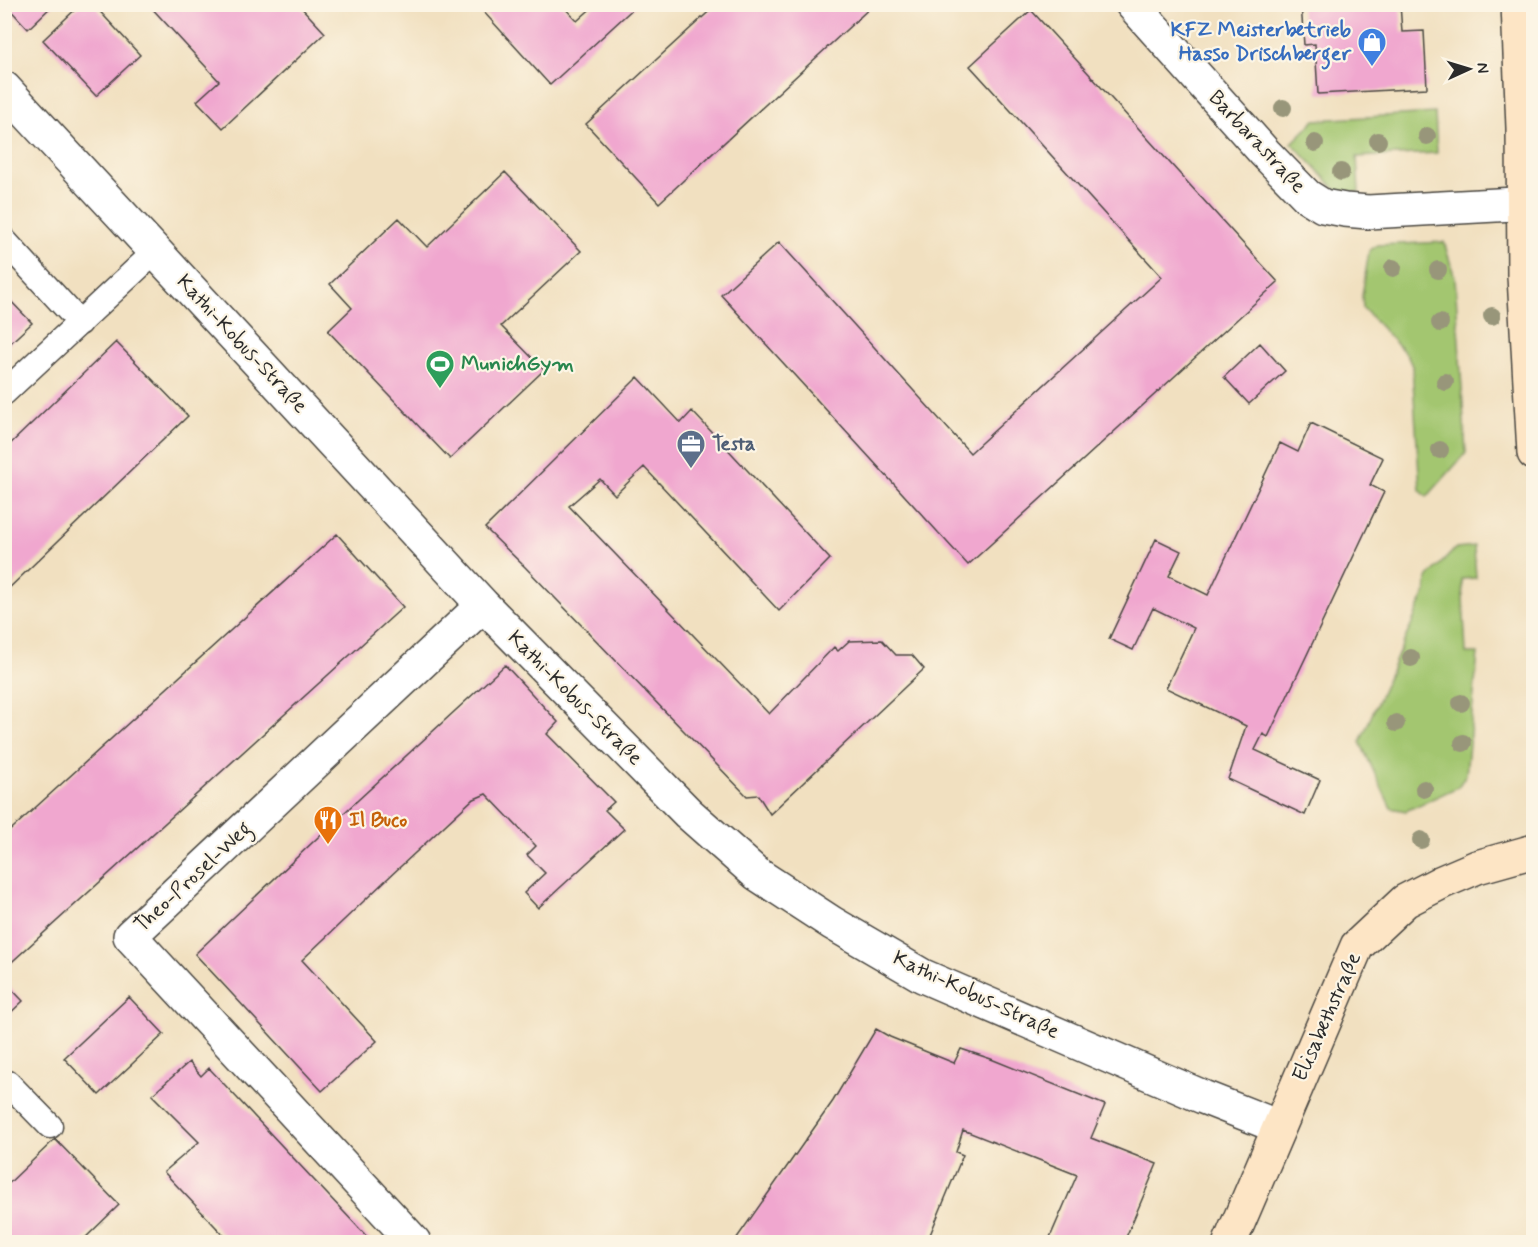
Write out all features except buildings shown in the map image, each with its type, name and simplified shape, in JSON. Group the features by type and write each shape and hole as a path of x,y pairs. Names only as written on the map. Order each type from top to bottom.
{"main road":[{"path":"1518,4 1528,203 1524,276 1533,453"},
{"name":"Elisabethstraße","path":"1230,1242 1357,946 1405,901 1477,867 1533,851"}],"street":[{"name":"Barbarastraße","path":"1132,4 1265,153 1307,196 1323,206 1368,212 1528,203"},
{"name":"Kathi-Kobus-Straße","path":"4,88 483,605 688,813 758,874 832,923 923,976 1203,1097 1279,1127"},
{"name":"Theo-Prosel-Weg","path":"414,1242 130,936 483,605"}],"lane":[{"path":"4,240 80,323"},
{"path":"4,393 156,251"},
{"path":"4,1084 8,1083 50,1126"}],"green space":[{"path":"1435,113 1437,153 1357,157 1359,192 1338,192 1292,143 1315,120"},
{"path":"1444,242 1455,278 1466,453 1427,497 1420,490 1412,366 1407,355 1363,308 1362,296 1369,251 1378,245"},
{"path":"1474,546 1476,578 1462,579 1466,653 1478,653 1466,775 1458,787 1406,811 1391,808 1360,742 1426,591 1427,578 1456,548"}],"place":[{"name":"KFZ Meisterbetrieb Hasso Drischberger","path":"1372,68"},
{"name":"MunichGym","path":"440,390"},
{"name":"Testa","path":"691,470"},
{"name":"Il Buco","path":"328,846"}]}
